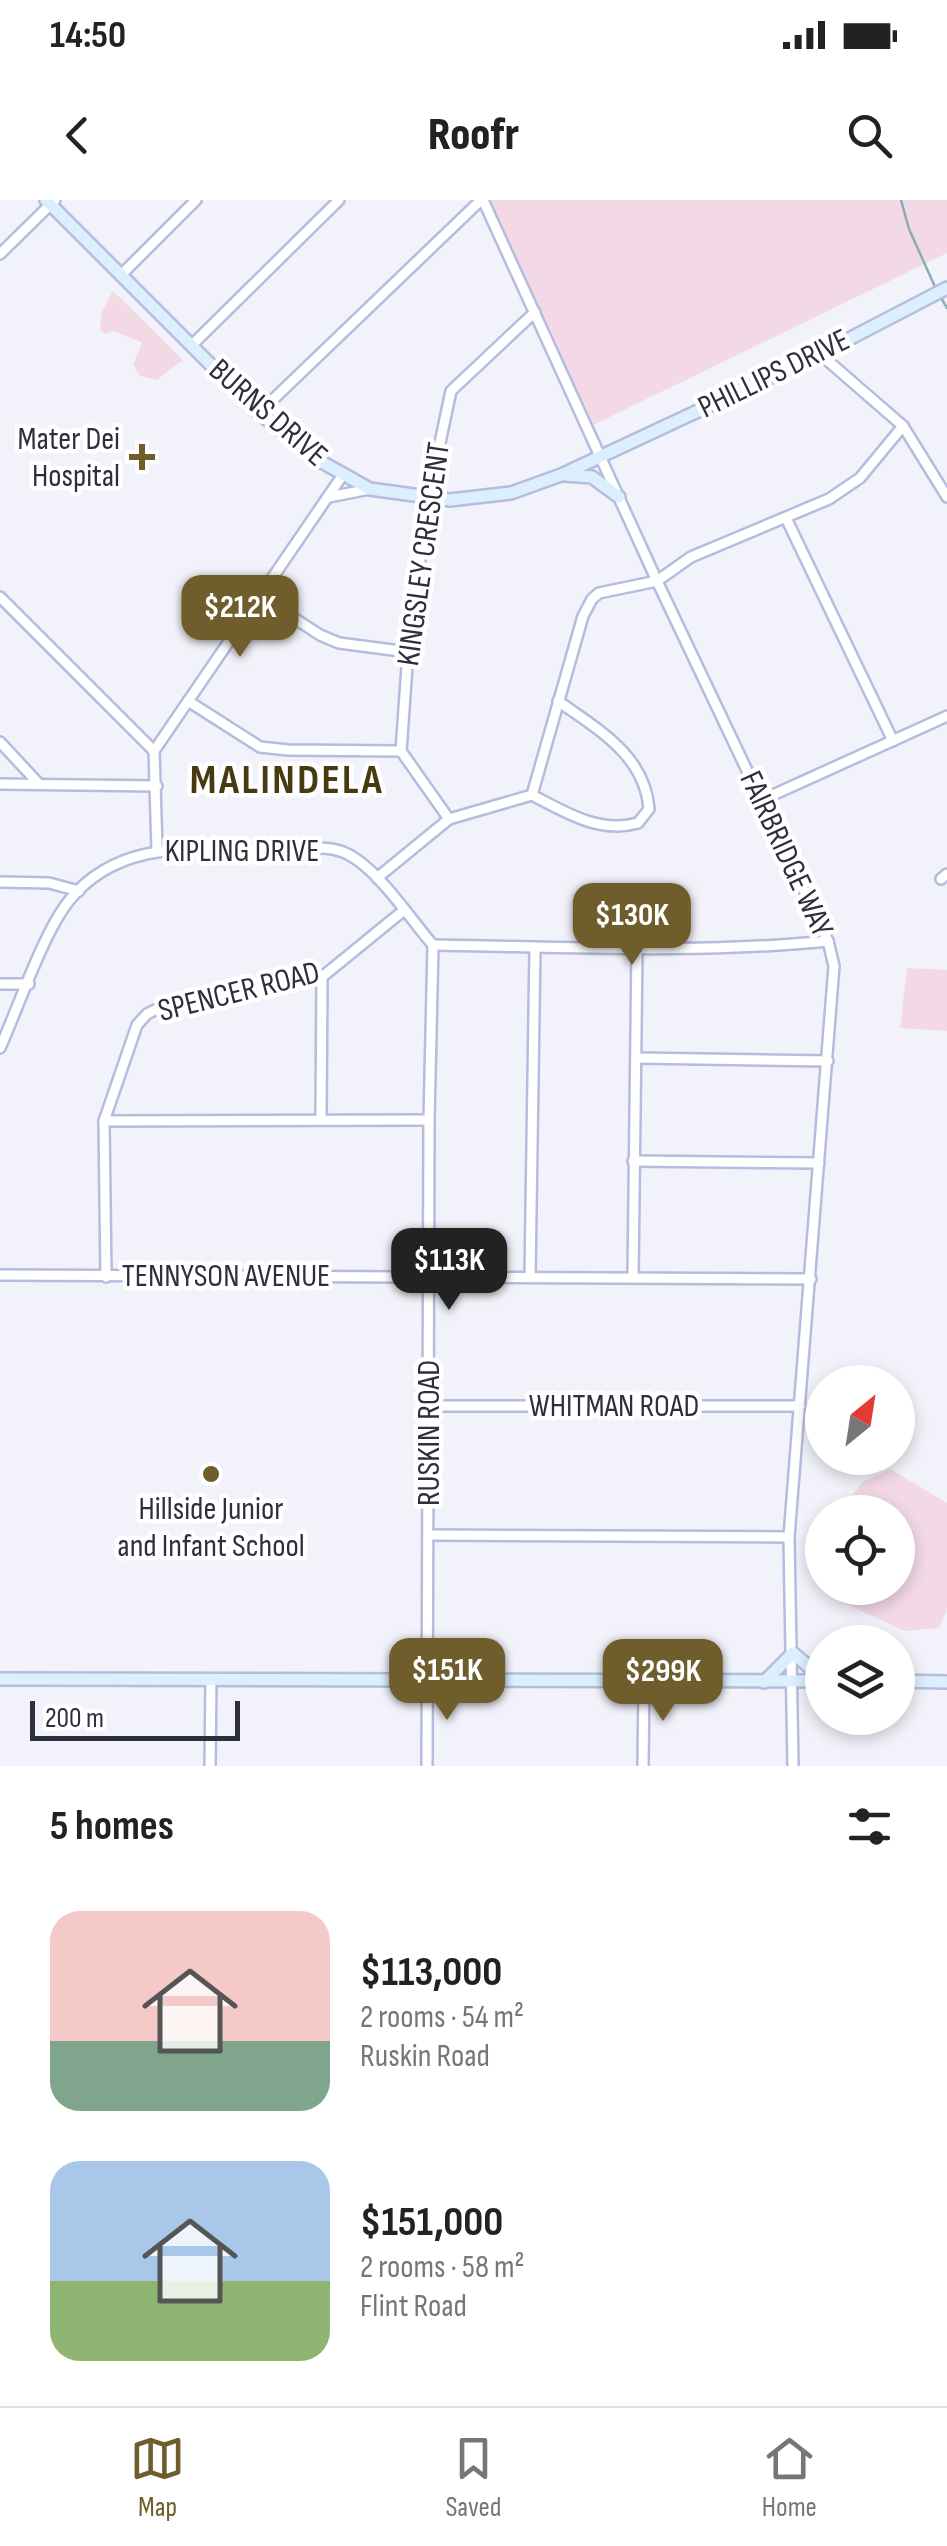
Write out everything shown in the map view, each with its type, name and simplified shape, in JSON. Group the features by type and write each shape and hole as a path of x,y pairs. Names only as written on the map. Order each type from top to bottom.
{"main road":[{"name":"BURNS DRIVE","path":"51,201 258,412 295,444 342,476 370,489 428,499 481,499 561,476 600,455"},
{"name":"PHILLIPS DRIVE","path":"600,455 820,354 947,288"},
{"path":"561,476 592,477 619,497"},
{"path":"764,1682 793,1653 805,1664"},
{"path":"0,1680 805,1681"},
{"path":"915,1682 947,1682"}],"street":[{"path":"122,274 196,200"},
{"path":"192,346 339,200"},
{"path":"258,412 482,200"},
{"name":"FAIRBRIDGE WAY","path":"482,200 828,941 834,984 789,1537 793,1766"},
{"path":"0,254 51,201"},
{"name":"KINGSLEY CRESCENT","path":"400,751 428,499 450,391 535,312"},
{"path":"820,354 904,426 947,496"},
{"path":"532,795 582,616 592,598 599,593 657,581 678,564 829,499 860,478 904,426"},
{"path":"157,849 154,751 342,476"},
{"path":"328,498 370,489"},
{"path":"786,518 893,741"},
{"path":"260,596 339,643 408,652"},
{"path":"0,597 154,751"},
{"path":"188,701 260,747 400,751 448,819"},
{"path":"377,878 448,819 532,795 583,821 602,826 638,823 649,809 648,798 625,751 558,701"},
{"path":"762,800 947,716"},
{"path":"0,742 38,784"},
{"path":"0,784 157,786"},
{"name":"KIPLING DRIVE","path":"0,1048 60,914 100,873 157,849 339,850 377,878 433,946"},
{"path":"0,882 49,884 79,891"},
{"name":"SPENCER ROAD","path":"106,1277 104,1121 129,1041 147,1014 163,1006 322,977 403,911"},
{"path":"433,946 637,949 828,941"},
{"name":"RUSKIN ROAD","path":"427,1766 433,946"},
{"path":"530,1276 536,947"},
{"path":"633,1276 637,949"},
{"path":"321,1118 322,977"},
{"path":"0,984 29,984"},
{"path":"637,1058 828,1061"},
{"path":"104,1121 429,1120"},
{"path":"634,1162 819,1163"},
{"name":"TENNYSON AVENUE","path":"0,1275 812,1280"},
{"name":"WHITMAN ROAD","path":"428,1406 800,1406"},
{"path":"429,1536 789,1537"},
{"path":"210,1766 211,1678"},
{"path":"643,1766 644,1682"}],"shaded area":[{"path":"489,200 947,200 947,253 593,425"},
{"path":"113,291 183,360 157,380 140,376 133,365 142,342 100,330 102,311"},
{"path":"907,968 947,970 947,1031 900,1028"},
{"path":"878,1475 900,1475 947,1503 947,1610 939,1628 915,1630 915,1625 892,1625 849,1605 915,1605 915,1495 852,1495 863,1482"}],"waterway":[{"path":"901,200 909,229 936,289"},
{"path":"940,296 947,308"}],"place":[{"name":"Mater Dei Hospital","path":"142,457"},
{"name":"Hillside Junior and Infant School","path":"211,1474"}],"district":[{"name":"MALINDELA","path":"287,780"}]}
